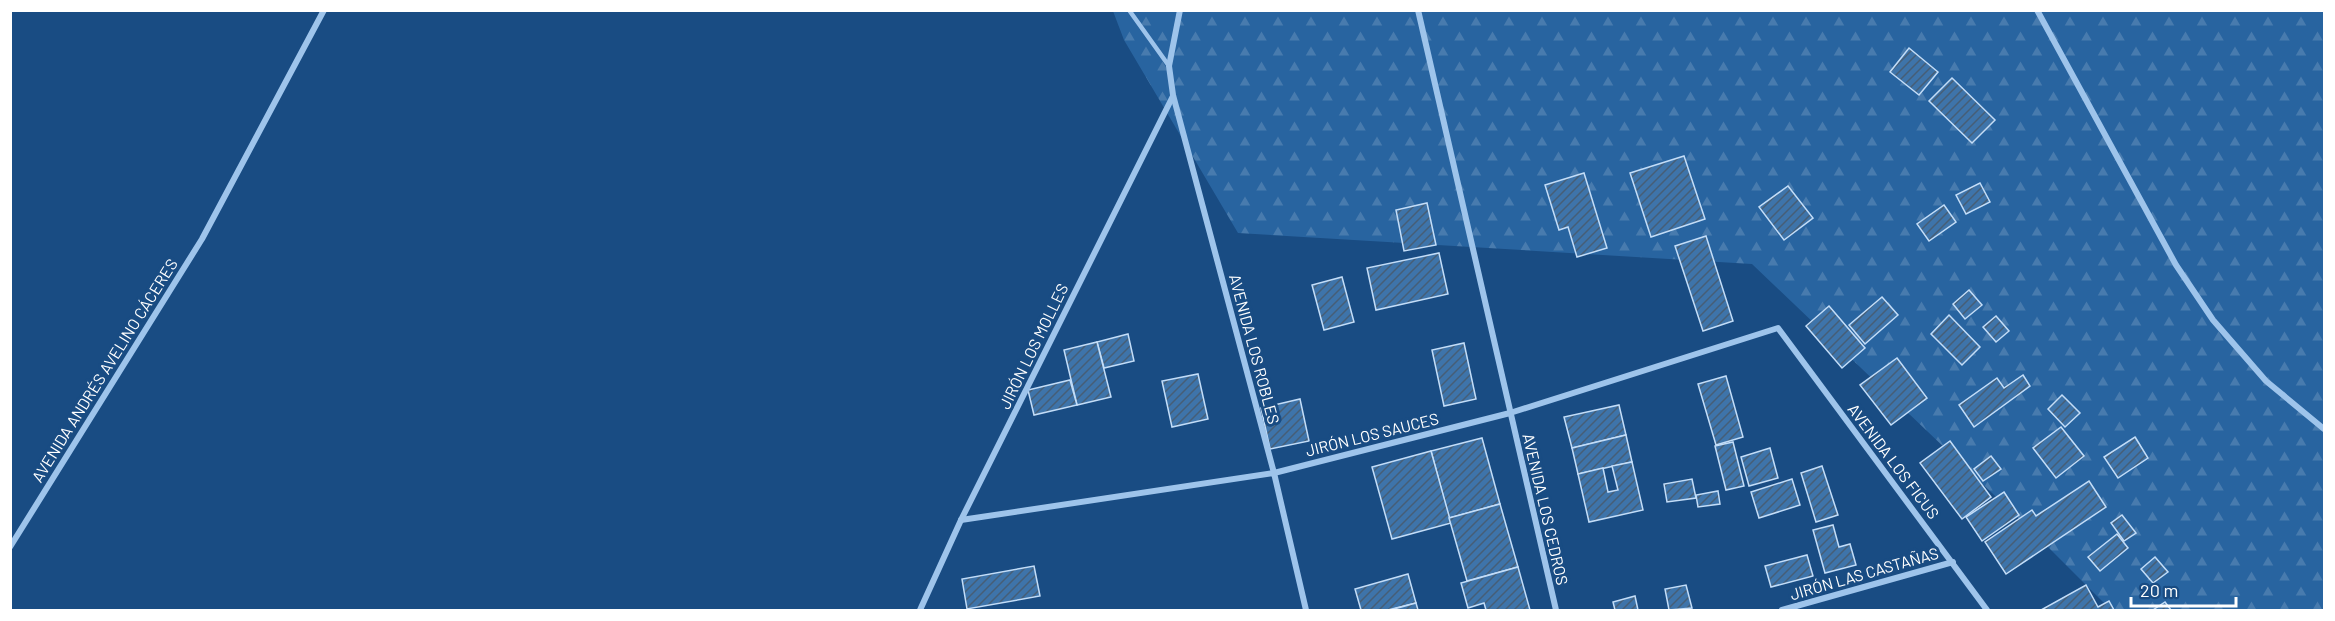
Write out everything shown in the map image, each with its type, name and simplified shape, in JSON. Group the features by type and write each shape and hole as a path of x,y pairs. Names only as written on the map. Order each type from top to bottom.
{"street":[{"name":"AVENIDA ANDRÉS AVELINO CÁCERES","path":"10,547 202,239 324,10"},
{"name":"AVENIDA LOS ROBLES","path":"1180,10 1169,66 1173,95 1275,473 1306,610"},
{"name":"AVENIDA LOS CEDROS","path":"1418,10 1556,610"},
{"path":"2037,10 2171,255 2213,320 2266,381 2325,429"},
{"name":"JIRÓN LOS MOLLES","path":"920,610 961,520 1173,95"},
{"name":"JIRÓN LOS SAUCES","path":"961,520 1275,473 1510,413 1778,328"},
{"name":"AVENIDA LOS FICUS","path":"1778,328 1987,610"},
{"name":"JIRÓN LAS CASTAÑAS","path":"1782,610 1953,562"}],"lane":[{"path":"1129,10 1169,66"}],"green space":[{"path":"1113,11 2324,11 2324,610 2111,610 2036,535 1752,264 1238,233 1124,40"}],"building":[{"path":"1909,48 1938,72 1919,95 1890,72"},
{"path":"1952,78 1995,120 1972,143 1929,101"},
{"path":"1684,156 1705,219 1651,237 1630,173"},
{"path":"1584,173 1607,248 1577,257 1568,227 1559,230 1545,185"},
{"path":"1980,183 1990,202 1966,214 1956,195"},
{"path":"1788,186 1813,218 1784,240 1759,207"},
{"path":"1427,203 1436,245 1404,251 1396,210"},
{"path":"1944,205 1956,222 1929,241 1917,224"},
{"path":"1706,236 1733,321 1703,331 1675,246"},
{"path":"1439,253 1448,294 1376,310 1367,268"},
{"path":"1342,277 1354,322 1324,330 1312,285"},
{"path":"1969,290 1982,305 1965,319 1953,304"},
{"path":"1882,297 1898,315 1865,344 1849,325"},
{"path":"1829,306 1865,348 1842,368 1806,326"},
{"path":"1949,315 1980,347 1962,365 1931,334"},
{"path":"1996,316 2009,331 1996,342 1983,327"},
{"path":"1128,334 1134,361 1104,368 1097,342"},
{"path":"1097,342 1111,397 1077,405 1064,350"},
{"path":"1464,343 1476,399 1444,406 1432,350"},
{"path":"1897,358 1927,398 1891,425 1860,385"},
{"path":"1198,374 1208,419 1172,427 1162,381"},
{"path":"2023,375 2030,386 1974,427 1959,405 1997,378 2004,388"},
{"path":"1726,376 1743,437 1716,445 1698,384"},
{"path":"1070,380 1077,405 1034,415 1028,390"},
{"path":"2062,395 2080,413 2065,427 2048,409"},
{"path":"1300,399 1309,441 1270,449 1261,408"},
{"path":"1619,405 1626,435 1572,448 1564,417"},
{"path":"2061,427 2084,456 2056,478 2033,448"},
{"path":"1626,435 1632,462 1578,474 1572,448"},
{"path":"2135,437 2148,458 2118,478 2104,457"},
{"path":"1482,438 1500,504 1449,518 1431,451"},
{"path":"1950,441 1991,497 1962,519 1920,463"},
{"path":"1733,442 1744,486 1726,490 1715,446"},
{"path":"1770,448 1778,478 1749,486 1741,457"},
{"path":"1431,451 1451,523 1392,539 1372,467"},
{"path":"1991,456 2001,469 1983,481 1974,469"},
{"path":"1632,462 1643,510 1589,522 1578,474 1603,468 1608,492 1618,490 1612,466"},
{"path":"1822,466 1838,515 1816,522 1801,473"},
{"path":"1692,479 1696,498 1667,502 1664,484"},
{"path":"1792,479 1800,505 1759,518 1751,492"},
{"path":"2089,481 2106,507 2006,574 1985,542 2032,510 2036,516"},
{"path":"1718,491 1720,504 1698,507 1696,495"},
{"path":"2004,492 2019,515 1982,541 1966,517"},
{"path":"1500,504 1518,567 1467,581 1449,518"},
{"path":"2122,515 2136,533 2124,541 2111,523"},
{"path":"1833,525 1839,547 1850,544 1856,565 1825,573 1813,530"},
{"path":"2117,534 2128,548 2100,571 2088,557"},
{"path":"1807,555 1813,576 1771,587 1765,566"},
{"path":"2155,557 2168,572 2153,583 2141,569"},
{"path":"1034,566 1040,596 967,609 962,579"},
{"path":"1518,567 1530,610 1486,610 1484,603 1468,608 1461,583"},
{"path":"1408,574 1416,603 1388,610 1361,610 1355,589"},
{"path":"1686,585 1692,608 1669,610 1665,589"},
{"path":"2086,585 2098,607 2109,601 2114,610 2041,610"},
{"path":"1635,596 1638,610 1615,610 1613,602"},
{"path":"2165,602 2171,610 2153,610"},
{"path":"1416,603 1418,610 1394,609"}]}
